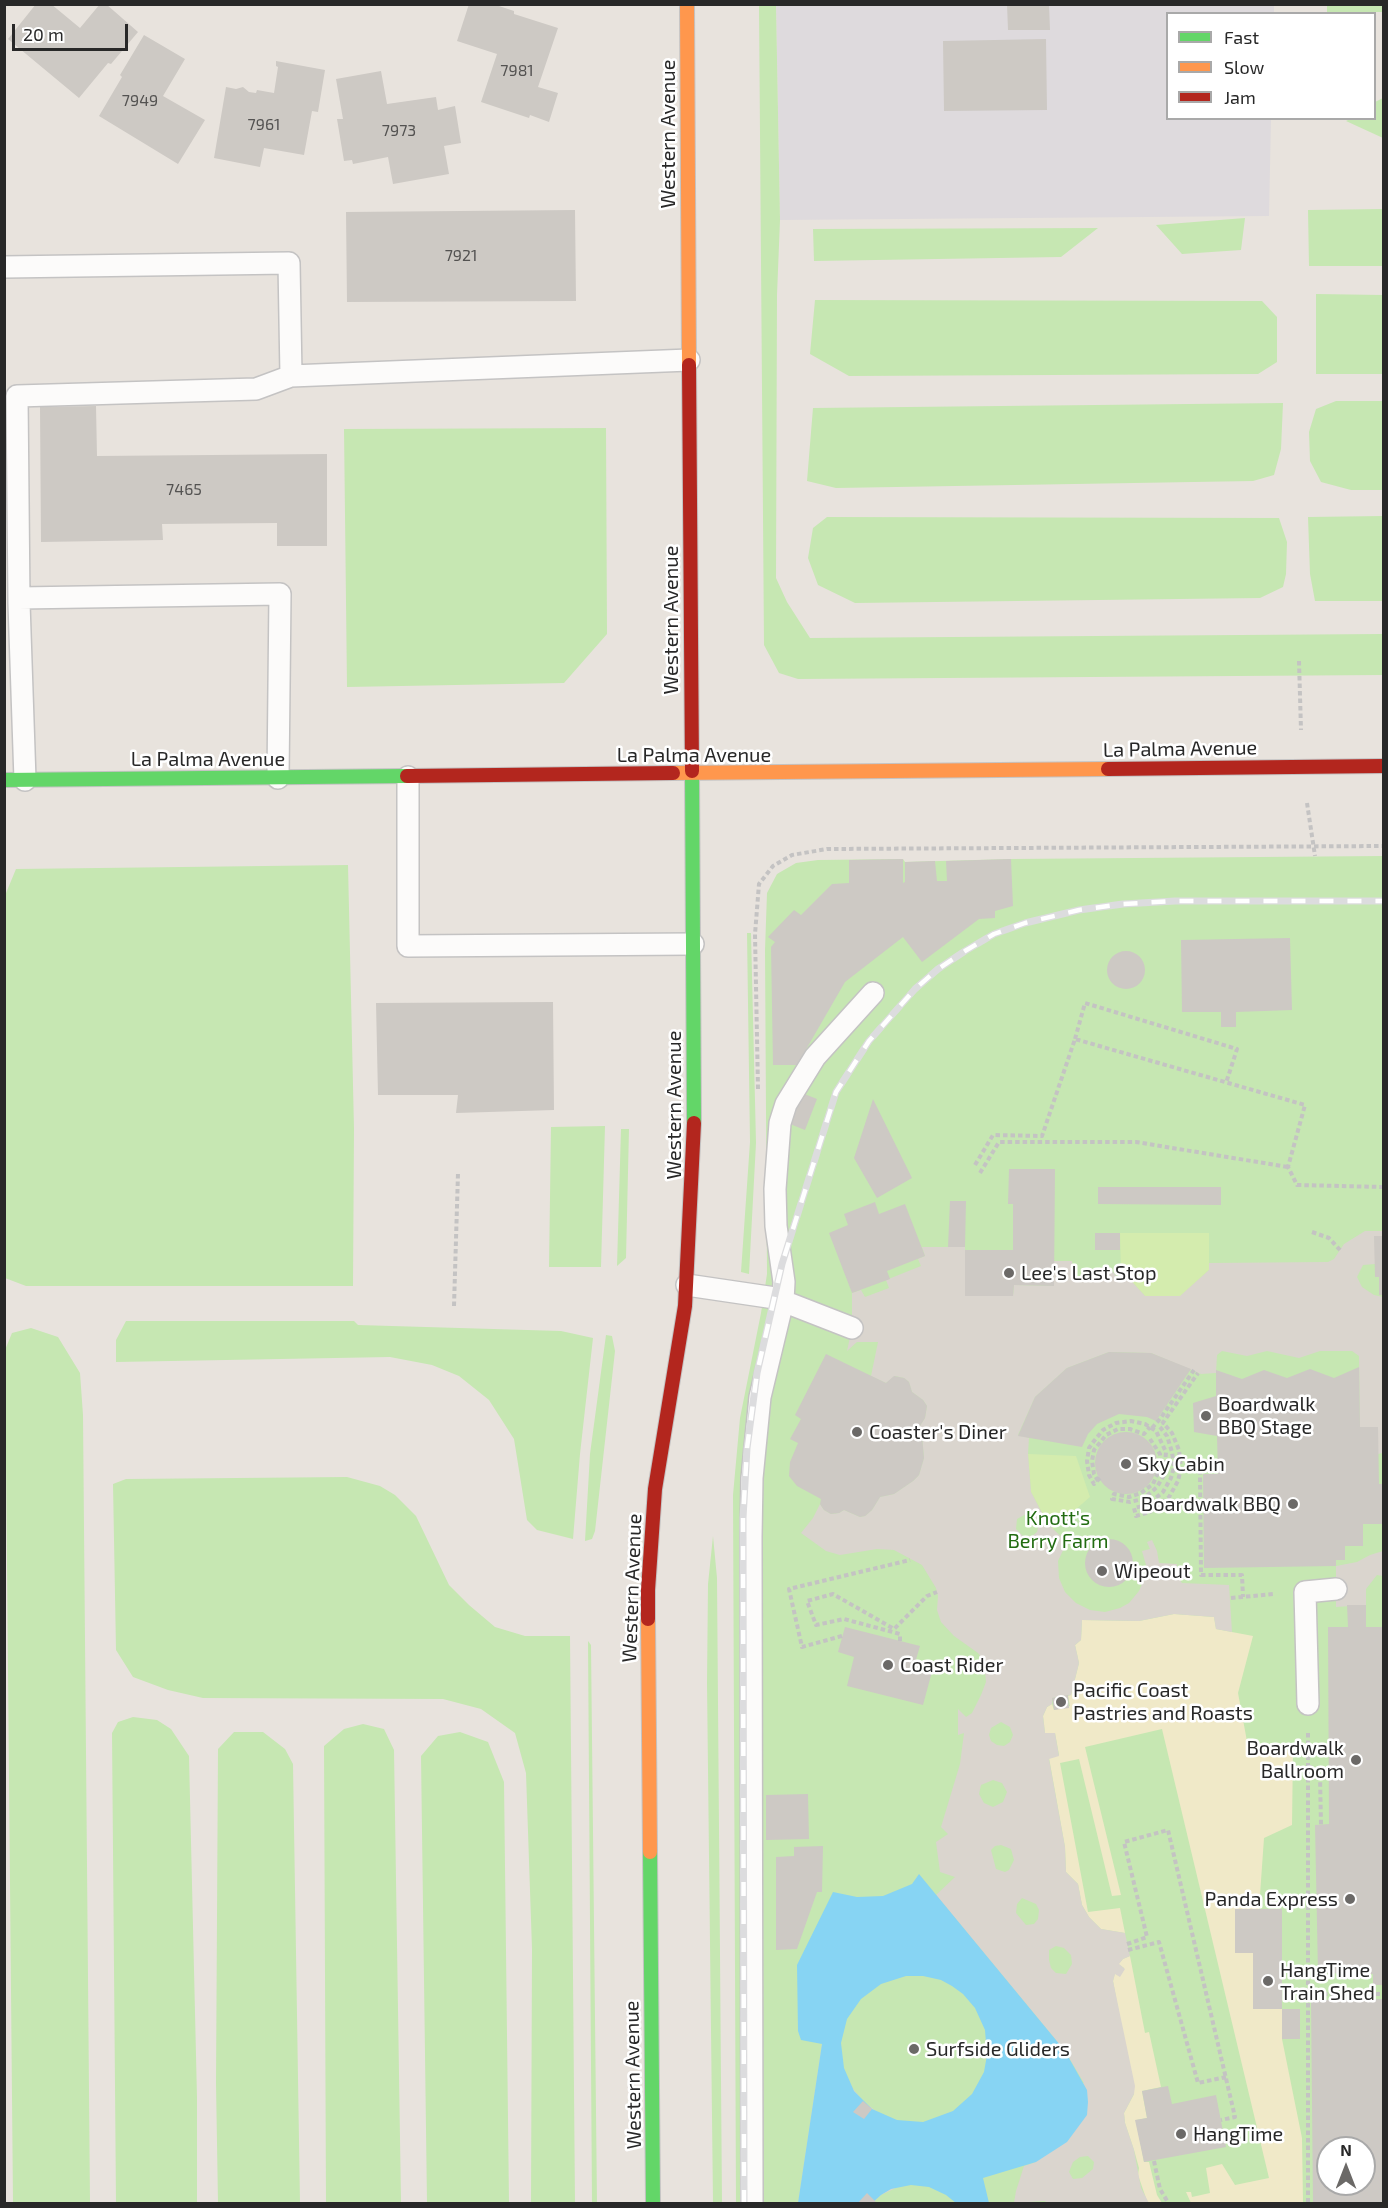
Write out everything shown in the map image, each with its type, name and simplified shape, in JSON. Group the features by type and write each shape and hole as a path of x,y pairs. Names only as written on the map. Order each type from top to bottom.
{"main road":[{"name":"Western Avenue","path":"653,2204 648,1590 655,1489 687,1285 694,1150 687,4"},
{"name":"La Palma Avenue","path":"15,780 1383,766"}],"lane":[{"path":"4,267 289,262 291,376"},
{"path":"15,780 19,598 17,396 256,389 291,376 689,360"},
{"path":"19,598 280,594 278,778"},
{"path":"408,777 408,946 693,944"},
{"path":"752,2204 752,1478 760,1397 783,1301 784,1282 776,1226 775,1189 780,1123 786,1104 815,1058 873,993"},
{"path":"687,1285 753,1294 783,1301 852,1328"},
{"path":"1308,1704 1305,1592 1336,1589"}],"path":[{"path":"1299,661 1302,767 1315,855"},
{"path":"755,934 759,884 773,866 792,855 827,849 1383,846"},
{"path":"975,1165 993,1135 1042,1136 1075,1040 1085,1003 1237,1049 1226,1083"},
{"path":"1075,1040 1305,1105 1288,1167 1298,1185 1383,1187"},
{"path":"980,1173 999,1142 1136,1142 1288,1167"},
{"path":"454,1306 458,1173"},
{"path":"1312,1232 1329,1238 1340,1250"},
{"path":"1154,1428 1196,1371 1163,1423 1154,1428 1144,1434 1130,1428 1118,1429 1106,1435 1098,1443 1092,1461 1094,1473 1099,1479 1094,1484 1089,1475 1087,1461 1089,1448 1103,1430 1116,1423 1131,1421 1154,1428 1167,1436 1174,1467 1171,1478 1163,1492 1147,1505 1134,1508 1136,1516 1150,1512 1169,1497 1178,1481 1181,1468 1179,1450 1172,1433 1163,1423"},
{"path":"1148,1441 1150,1439 1160,1454 1161,1466 1153,1484 1141,1493 1129,1497 1114,1494 1112,1499 1130,1502 1143,1499 1157,1487 1164,1475 1166,1452 1154,1428"},
{"path":"1202,1472 1200,1472 1201,1575 1242,1575 1243,1597"},
{"path":"842,1636 802,1647 789,1589 910,1560"},
{"path":"1231,1598 1305,1592"},
{"path":"900,1641 900,1634 843,1619 816,1625 807,1602 833,1594 894,1629 927,1596 937,1593"},
{"path":"1308,1704 1308,2204"},
{"path":"1308,1764 1320,1776 1321,1825"},
{"path":"1127,1944 1147,1936 1124,1842 1168,1830 1235,2117 1221,2120"},
{"path":"1128,1950 1159,1942 1198,2083 1226,2077"},
{"path":"1308,1994 1383,1994"},
{"path":"1154,2161 1160,2189 1169,2204"}],"shaded area":[{"path":"776,5 1274,5 1274,12 1166,12 1166,120 1271,120 1269,216 780,220"},
{"path":"1365,1231 1383,1231 1375,1264 1363,1265 1357,1277 1362,1287 1374,1295 1383,1297 1383,1453 1378,1454 1378,1427 1360,1427 1359,1356 1352,1351 1320,1351 1299,1358 1267,1351 1247,1356 1222,1351 1217,1355 1216,1373 1201,1374 1151,1353 1109,1352 1067,1368 1035,1397 1018,1435 1029,1438 1031,1492 1053,1529 1067,1542 1058,1561 1059,1578 1065,1592 1076,1603 1090,1610 1105,1612 1129,1603 1139,1591 1145,1577 1146,1565 1142,1551 1150,1549 1147,1542 1152,1540 1159,1563 1177,1564 1176,1574 1182,1583 1229,1585 1232,1632 1216,1629 1214,1617 1174,1614 1139,1621 1082,1620 1081,1640 1075,1645 1079,1663 1071,1695 1052,1698 1052,1704 1047,1707 1043,1716 1045,1733 1055,1733 1059,1756 1049,1759 1065,1847 1066,1872 1078,1884 1082,1905 1089,1917 1101,1929 1125,1933 1130,1956 1119,1964 1125,1969 1120,1977 1115,1974 1113,1981 1135,2086 1134,2094 1124,2113 1141,2188 1149,2203 1052,2204 1044,2201 1014,2203 1024,2166 1036,2162 900,2186 881,2195 872,2203 798,2204 822,2044 830,2082 849,2084 863,2101 877,2112 870,2155 1084,2083 1065,2051 936,1895 955,1877 940,1872 936,1842 948,1834 941,1827 960,1764 964,1733 958,1735 958,1709 966,1717 972,1713 986,1682 984,1661 978,1653 954,1636 941,1622 937,1610 936,1588 922,1565 894,1550 877,1549 840,1555 826,1551 801,1533 813,1518 820,1504 831,1514 844,1510 860,1517 865,1516 880,1497 894,1494 913,1481 919,1475 924,1458 922,1436 918,1429 925,1418 927,1406 923,1400 912,1392 909,1382 904,1378 895,1376 886,1383 871,1376 878,1342 857,1342 847,1351 852,1328 852,1293 861,1290 865,1297 889,1288 886,1280 921,1266 918,1259 925,1256 922,1247 965,1247 965,1296 1013,1296 1014,1285 1054,1286 1054,1261 1072,1261 1073,1270 1079,1279 1103,1280 1104,1270 1111,1270 1118,1278 1125,1274 1145,1296 1180,1296 1209,1270 1209,1263 1328,1262 1334,1259 1344,1244","holes":["1026,1514 1033,1516 1039,1524 1037,1532 1032,1536 1024,1537 1016,1529 1017,1519","1001,1722 1010,1727 1013,1735 1010,1742 1004,1746 991,1741 989,1735 991,1728","993,1780 1002,1783 1007,1792 1003,1802 993,1807 984,1803 979,1794 981,1785","1001,1845 1011,1849 1014,1860 1009,1870 1005,1872 996,1869 991,1850","1022,1898 1036,1904 1039,1910 1038,1919 1034,1924 1026,1925 1016,1913 1017,1904","1056,1946 1064,1948 1071,1955 1072,1964 1066,1974 1056,1973 1051,1968 1049,1950","1088,2156 1094,2162 1093,2169 1082,2178 1073,2179 1069,2172 1073,2162 1080,2157"]},
{"path":"1383,1551 1383,1576 1377,1575 1366,1589 1366,1605 1336,1607 1336,1566 1357,1562"}],"green space":[{"path":"759,5 776,5 780,220 777,295 776,578 787,602 810,638 1383,634 1383,675 798,679 779,673 764,645"},
{"path":"1327,5 1383,5 1383,12 1327,12"},
{"path":"1383,98 1383,138 1346,121 1376,120 1376,102"},
{"path":"1383,209 1383,266 1309,266 1308,210"},
{"path":"1245,218 1241,250 1182,254 1156,225"},
{"path":"1098,228 1061,257 814,261 813,229"},
{"path":"1316,294 1383,295 1383,374 1316,374"},
{"path":"815,300 1262,301 1277,317 1277,362 1258,374 849,376 810,354"},
{"path":"1336,401 1383,401 1383,490 1351,490 1321,482 1310,461 1309,432 1316,409"},
{"path":"1283,403 1281,449 1274,475 1253,481 836,488 807,481 813,408"},
{"path":"606,428 607,634 564,683 347,687 344,429"},
{"path":"1383,516 1383,601 1315,601 1310,574 1308,517"},
{"path":"827,517 1279,518 1287,542 1286,574 1283,587 1260,598 855,603 818,585 808,558 813,528"},
{"name":"Knott's Berry Farm","path":"1383,856 1383,2203 736,2204 733,1495 740,1418 767,1274 765,950 767,893 777,874 796,863 818,860 903,859 905,862"},
{"path":"348,865 354,1129 353,1286 26,1286 5,1278 4,898 16,869"},
{"path":"747,933 751,933 756,1143 749,1274 741,1272 750,1142"},
{"path":"605,1126 601,1267 549,1267 551,1127"},
{"path":"621,1129 629,1129 626,1258 617,1266"},
{"path":"1120,1233 1209,1233 1209,1270 1181,1296 1145,1296 1121,1270"},
{"path":"126,1321 354,1321 358,1325 561,1331 593,1338 573,1539 537,1530 527,1520 514,1439 489,1400 459,1376 432,1365 390,1357 116,1362 116,1340"},
{"path":"31,1328 58,1337 80,1373 83,1415 90,2203 13,2203 5,1350 12,1333"},
{"path":"606,1335 612,1336 615,1351 595,1531 592,1539 585,1541 590,1454"},
{"path":"1028,1454 1076,1456 1090,1497 1053,1529 1031,1492"},
{"path":"347,1477 380,1486 395,1495 416,1516 449,1585 495,1627 525,1636 570,1636 575,2203 531,2203 532,1949 526,1773 515,1733 481,1709 443,1699 203,1698 168,1690 133,1677 116,1650 113,1484 126,1479"},
{"path":"713,1536 717,1578 722,2204 713,2203 707,1683 708,1584"},
{"path":"588,1641 591,1645 597,2204 592,2203"},
{"path":"133,1717 157,1720 171,1729 189,1756 197,2098 197,2203 116,2203 112,1733 118,1722"},
{"path":"363,1724 384,1729 394,1750 401,2203 326,2203 324,1746 344,1729"},
{"path":"234,1732 263,1732 285,1749 293,1764 300,2203 218,2203 216,2083 218,1749"},
{"path":"460,1732 488,1742 504,1782 509,2203 427,2203 421,1756 438,1736"}],"sand":[{"path":"1174,1614 1214,1617 1216,1629 1253,1636 1238,1693 1249,1752 1293,1750 1292,1825 1264,1838 1259,1909 1235,1909 1235,1952 1253,1953 1253,2009 1282,2009 1282,2039 1302,2138 1303,2203 1191,2203 1186,2192 1191,2192 1192,2197 1210,2193 1206,2168 1222,2164 1235,2185 1269,2178 1162,1729 1085,1747 1121,1895 1112,1896 1079,1759 1060,1763 1088,1912 1120,1908 1125,1933 1101,1929 1089,1917 1082,1905 1078,1884 1066,1872 1065,1847 1049,1758 1059,1755 1055,1733 1045,1733 1043,1716 1047,1707 1052,1704 1054,1710 1070,1706 1068,1696 1071,1695 1079,1663 1075,1645 1081,1640 1082,1620 1139,1621"},
{"path":"1130,1956 1145,2033 1149,2032 1161,2087 1142,2091 1147,2118 1136,2120 1144,2162 1149,2162 1157,2195 1162,2203 1147,2201 1125,2123 1124,2113 1134,2094 1113,1981 1115,1973 1124,1968 1118,1964"}],"water":[{"path":"919,1874 1065,2051 1087,2090 1087,2115 1067,2142 1036,2162 983,2178 989,2203 956,2203 929,2187 911,2185 891,2189 872,2203 798,2203 822,2044 801,2040 798,2031 797,1965 833,1892 857,1897 883,1896 912,1884","holes":["906,1976 923,1976 941,1980 952,1986 963,1994 975,2008 985,2030 987,2055 984,2072 972,2094 953,2111 923,2122 897,2120 872,2109 854,2091 844,2068 841,2043 847,2019 861,1999 881,1984"]}],"building":[{"path":"36,4 51,4 80,28 100,4 106,4 138,32 79,98 8,39"},
{"path":"469,4 493,4 514,11 514,14 558,28 538,87 558,93 549,122 530,115 529,118 481,102 497,54 457,41"},
{"path":"1007,4 1049,4 1050,30 1008,30"},
{"path":"144,35 185,59 163,96 205,120 178,164 99,116"},
{"path":"1046,39 1047,110 944,111 943,41"},
{"path":"276,61 325,70 318,112 312,111 304,155 264,148 260,167 214,158 226,87 236,89 243,87 249,92 256,93 257,90 274,93 278,67"},
{"path":"381,71 387,104 436,97 438,110 455,106 461,143 444,146 449,174 393,184 388,157 353,164 352,160 344,161 337,119 343,119 336,79"},
{"path":"575,210 576,301 347,302 346,212"},
{"path":"96,406 97,456 327,454 327,546 277,546 277,523 162,524 163,540 41,542 40,407"},
{"path":"903,859 903,883 905,882 905,862 935,861 937,881 947,881 946,861 1011,859 1013,906 995,911 995,918 979,919 922,962 903,937 845,982 797,1065 773,1065 771,947 775,942 768,937 794,910 801,915 832,884 849,883 849,860"},
{"path":"1290,938 1292,1010 1236,1012 1236,1027 1221,1027 1221,1012 1182,1012 1181,940"},
{"path":"1126,951 1133,952 1139,957 1144,963 1144,977 1139,983 1133,988 1126,989 1119,988 1113,983 1108,977 1107,970 1108,963 1113,957 1119,952"},
{"path":"553,1002 554,1110 456,1113 458,1095 378,1095 376,1003"},
{"path":"802,1093 817,1099 805,1130 790,1124"},
{"path":"873,1099 912,1178 877,1198 854,1158"},
{"path":"1009,1169 1055,1169 1054,1286 1014,1285 1013,1296 965,1296 965,1250 1013,1250 1013,1204 1008,1204"},
{"path":"1098,1187 1221,1187 1221,1205 1098,1204"},
{"path":"950,1201 966,1201 965,1247 948,1247"},
{"path":"875,1202 879,1214 905,1204 925,1256 887,1271 890,1279 852,1293 829,1233 848,1225 844,1214"},
{"path":"1095,1233 1120,1233 1120,1250 1095,1250"},
{"path":"1374,1236 1384,1236 1384,1295 1379,1295 1379,1277 1375,1277"},
{"path":"1109,1352 1151,1353 1191,1369 1156,1421 1147,1417 1119,1414 1097,1424 1088,1434 1082,1447 1018,1436 1035,1397 1067,1368"},
{"name":"Coaster's Diner","path":"826,1354 886,1383 894,1376 904,1378 909,1382 912,1392 927,1406 925,1418 918,1429 922,1436 924,1458 919,1475 894,1494 880,1497 865,1516 860,1517 844,1510 831,1514 820,1504 821,1499 797,1486 789,1476 790,1462 798,1443 790,1439 801,1419 795,1415"},
{"name":"Boardwalk BBQ","path":"1359,1367 1360,1427 1378,1427 1379,1484 1384,1484 1384,1524 1363,1524 1363,1546 1345,1546 1345,1560 1336,1560 1336,1566 1204,1568 1203,1474 1218,1474 1217,1436 1194,1432 1193,1403 1216,1396 1216,1370 1242,1379 1264,1370 1287,1378 1310,1369 1334,1378"},
{"name":"Sky Cabin","path":"1126,1432 1148,1441 1157,1463 1148,1485 1126,1494 1104,1485 1095,1463 1104,1441"},
{"path":"1104,1539 1114,1539 1126,1546 1133,1558 1133,1568 1126,1580 1114,1587 1104,1587 1089,1576 1085,1568 1085,1558 1096,1543"},
{"path":"1347,1605 1366,1605 1366,1627 1384,1627 1384,1985 1373,1985 1373,1974 1318,1973 1315,1825 1329,1824 1328,1627 1348,1627"},
{"name":"Coast Rider","path":"845,1627 920,1646 915,1663 933,1668 923,1705 847,1686 854,1657 838,1652"},
{"name":"Pacific Coast Pastries and Roasts","path":"1068,1695 1069,1708 1054,1710 1052,1698"},
{"path":"808,1794 809,1839 766,1840 766,1795"},
{"path":"823,1846 822,1892 817,1892 797,1949 776,1950 776,1857 794,1856 794,1847"},
{"name":"HangTime Train Shed","path":"1235,1909 1282,1909 1282,2009 1253,2009 1253,1953 1235,1953"},
{"path":"1384,1999 1384,2204 1313,2204 1311,2000"},
{"path":"1282,2009 1300,2009 1300,2039 1282,2039"},
{"name":"HangTime","path":"1168,2086 1172,2104 1216,2095 1226,2147 1144,2162 1135,2120 1147,2118 1142,2091"},
{"path":"863,2101 872,2109 864,2119 853,2112"},
{"path":"867,2193 876,2202 857,2204"}],"railway":[{"path":"744,2204 743,1518 747,1448 757,1373 782,1264 836,1092 869,1041 915,989 938,969 965,951 994,934 1025,923 1079,910 1123,904 1175,901 1384,901"}],"traffic: fast":[{"path":"692,771 694,1123"},
{"path":"4,780 407,776"},
{"path":"650,1852 653,2204"}],"traffic: slow":[{"path":"687,4 689,365"},
{"path":"673,773 1108,769"},
{"path":"648,1619 650,1852"}],"traffic: jam":[{"path":"689,365 692,771"},
{"path":"1108,769 1384,766"},
{"path":"407,776 673,773"},
{"path":"648,1619 655,1489 685,1306 694,1123"}],"place":[{"name":"Lee's Last Stop","path":"1009,1273"},
{"name":"Boardwalk BBQ Stage","path":"1206,1416"},
{"name":"Coaster's Diner","path":"857,1432"},
{"name":"Sky Cabin","path":"1126,1464"},
{"name":"Boardwalk BBQ","path":"1293,1504"},
{"name":"Wipeout","path":"1102,1571"},
{"name":"Coast Rider","path":"888,1665"},
{"name":"Pacific Coast Pastries and Roasts","path":"1061,1702"},
{"name":"Boardwalk Ballroom","path":"1356,1760"},
{"name":"Panda Express","path":"1350,1899"},
{"name":"HangTime Train Shed","path":"1268,1981"},
{"name":"Surfside Gliders","path":"914,2049"},
{"name":"HangTime","path":"1181,2134"}]}
